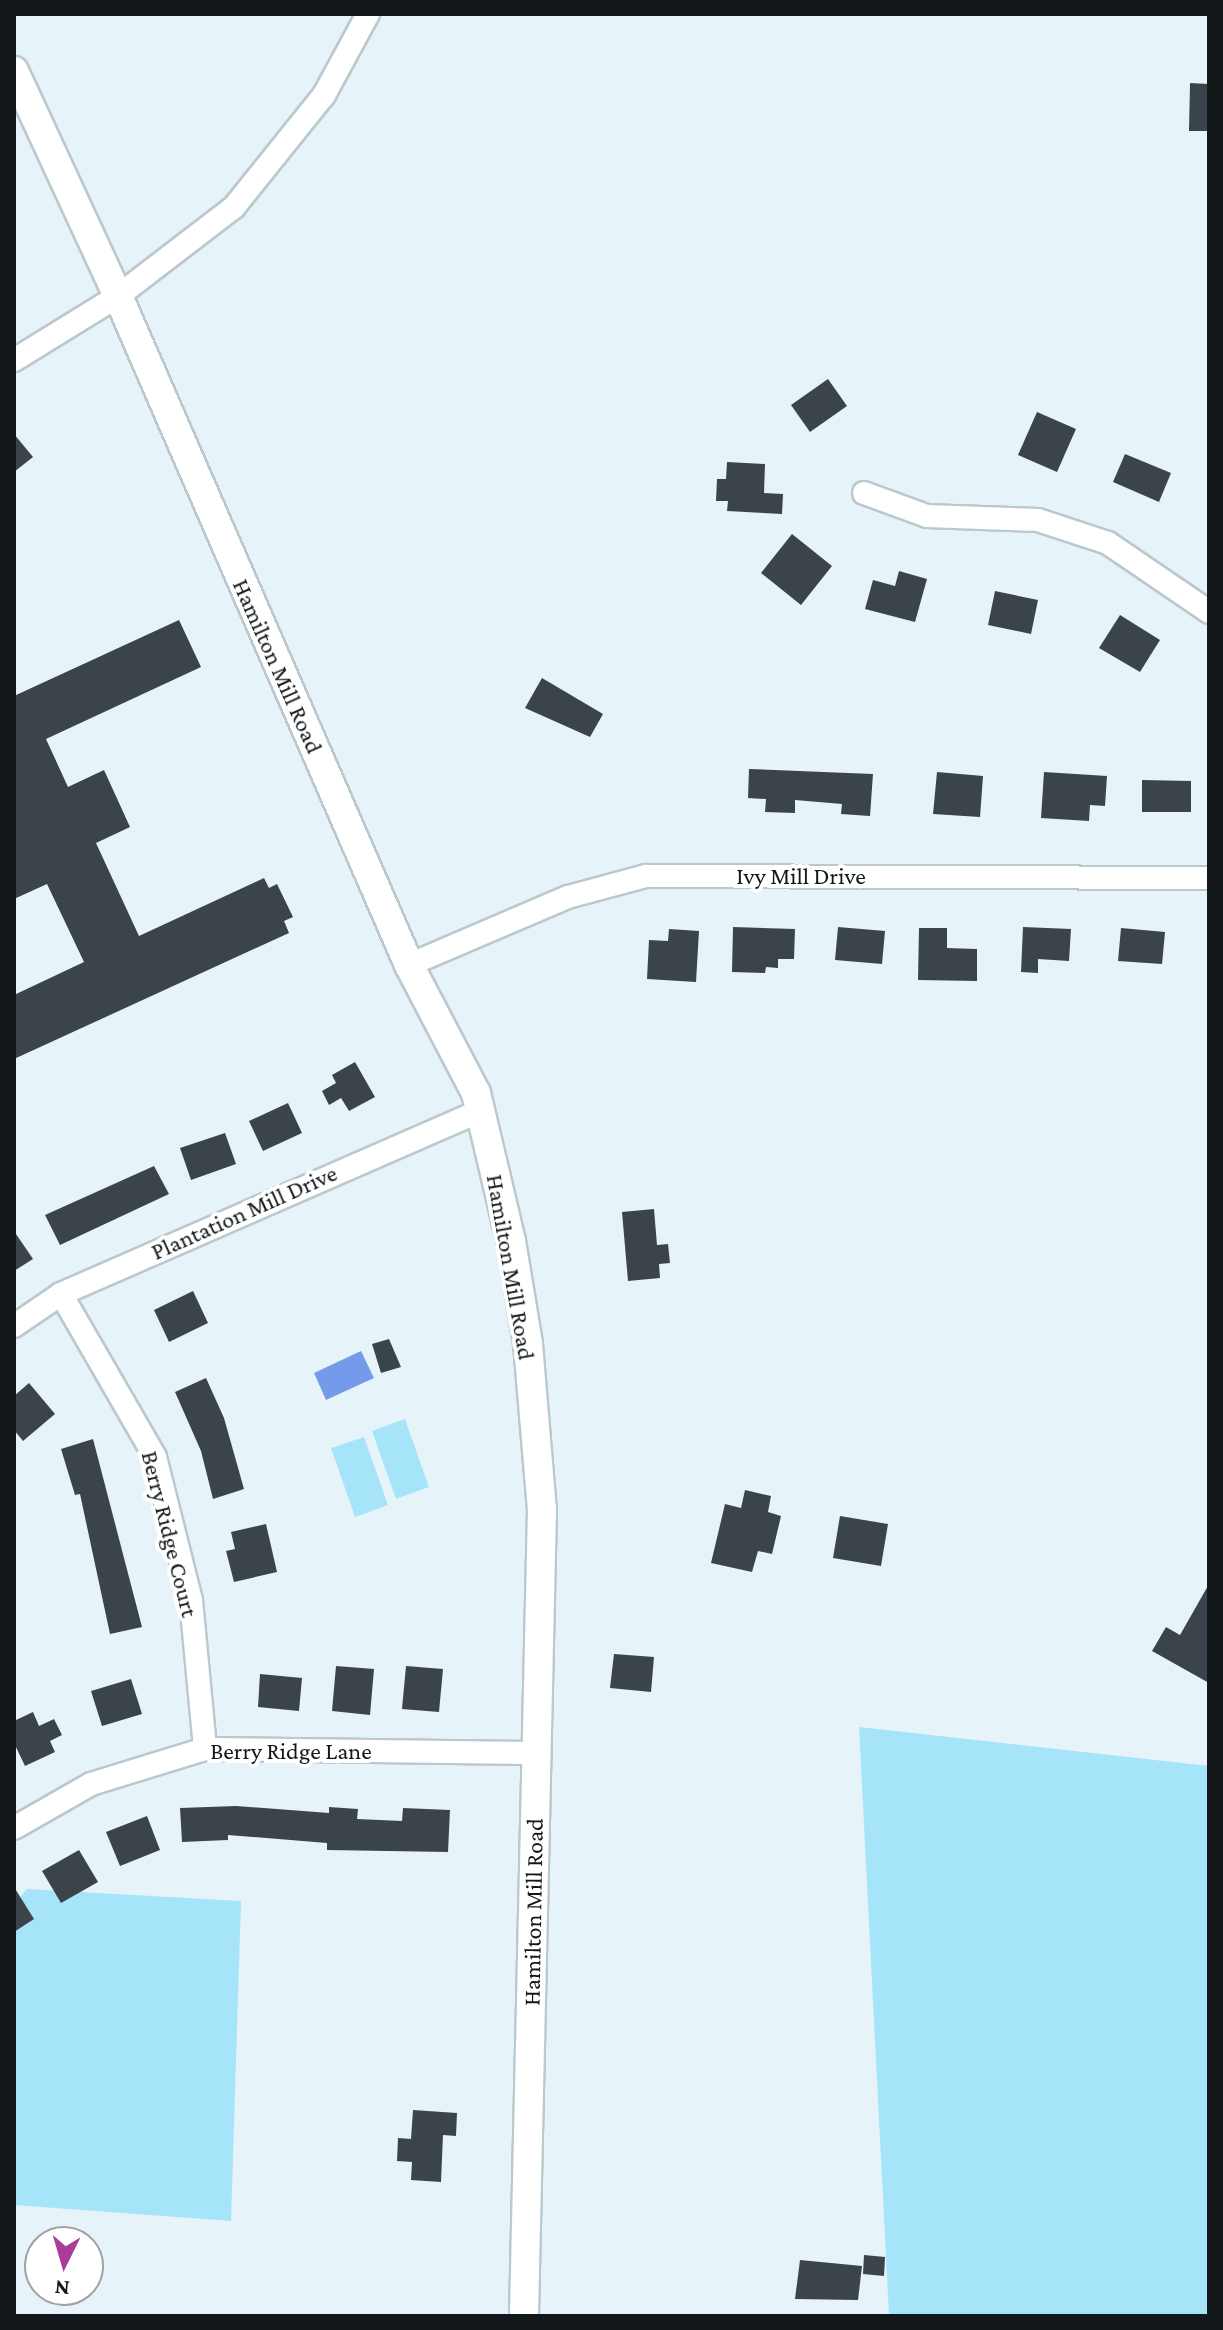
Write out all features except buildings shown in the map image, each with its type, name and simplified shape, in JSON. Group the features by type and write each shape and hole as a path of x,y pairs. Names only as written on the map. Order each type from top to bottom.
{"main road":[{"name":"Hamilton Mill Road","path":"14,71 118,296 409,965 480,1111 511,1241 531,1378 542,1509 524,2316"}],"street":[{"path":"14,360 118,296 234,207 281,155 324,95 368,14"},
{"path":"864,493 927,516 1038,520 1108,543 1209,612"},
{"name":"Ivy Mill Drive","path":"409,965 568,897 646,876 1209,878"},
{"name":"Plantation Mill Drive","path":"14,1326 61,1294 480,1111"},
{"name":"Berry Ridge Court","path":"61,1294 155,1457 191,1600 205,1749"},
{"name":"Berry Ridge Lane","path":"14,1828 91,1784 205,1749 537,1753"}],"shaded area":[{"path":"405,1419 429,1487 396,1499 372,1431"},
{"path":"364,1437 388,1505 355,1517 331,1448"},
{"path":"859,1727 1209,1766 1209,2316 889,2316"},
{"path":"27,1889 241,1901 231,2221 14,2205 14,1904"}],"water":[{"path":"361,1351 374,1378 326,1400 314,1373"}]}
